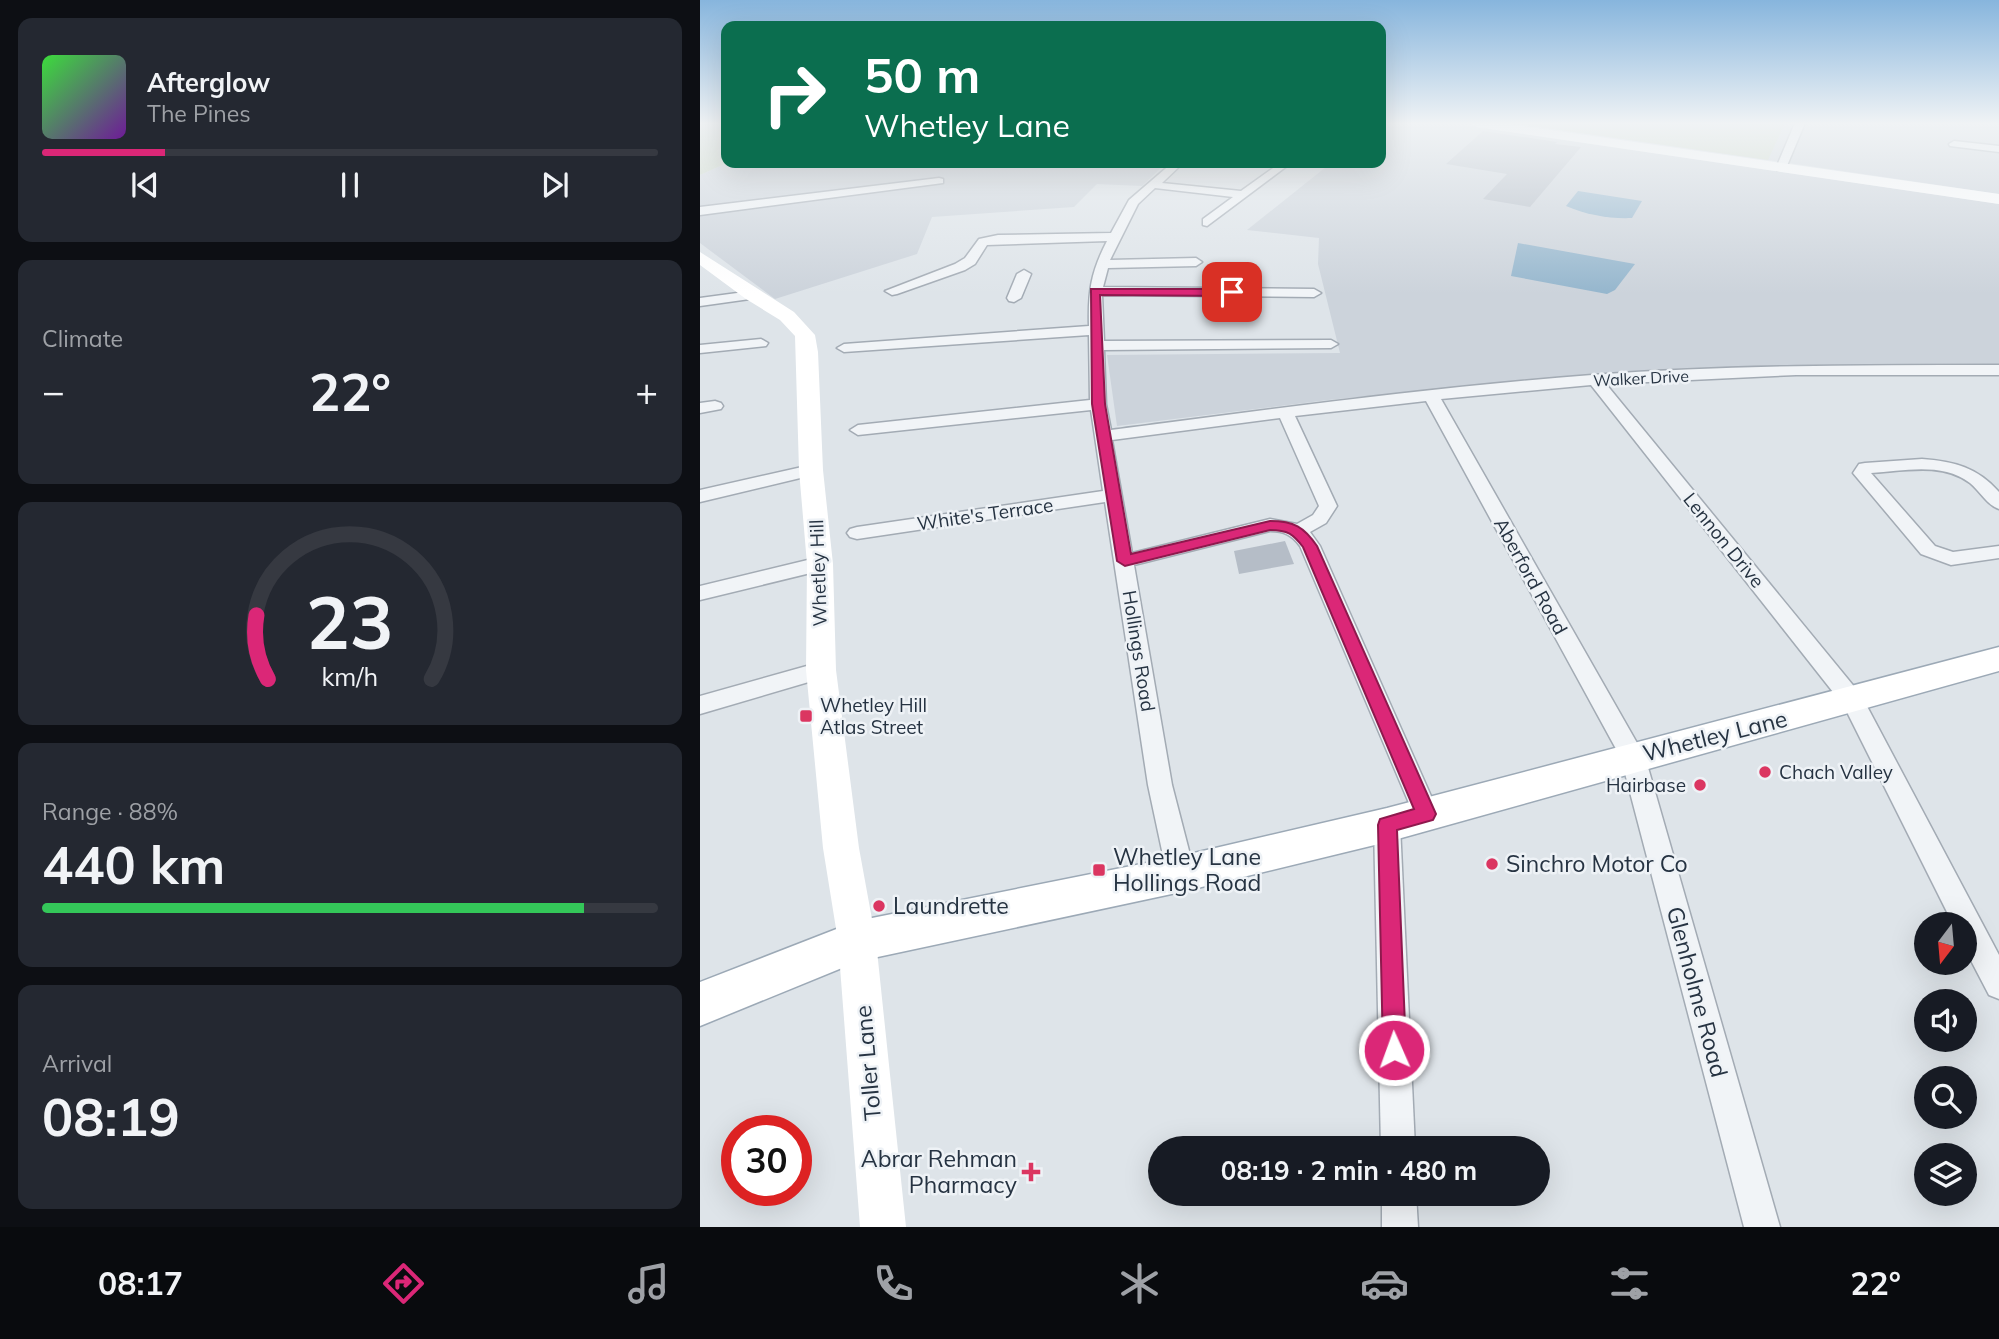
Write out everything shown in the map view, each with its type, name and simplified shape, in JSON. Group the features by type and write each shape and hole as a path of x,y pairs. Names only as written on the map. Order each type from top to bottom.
{"main road":[{"path":"1867,180 1999,199"},
{"name":"Whetley Hill","path":"700,257 752,295 788,316 805,335 808,352 811,470 820,564 821,670 841,848 857,941"},
{"name":"Whetley Lane","path":"700,1004 857,941 1181,874 1387,825 1633,757 1853,701 1999,659"},
{"name":"Toller Lane","path":"857,941 883,1227"}],"street":[{"name":"Hollings Road","path":"1159,180 1133,202 1102,264 1095,291 1098,404 1160,785 1181,874"},
{"path":"1207,222 1262,180"},
{"path":"700,211 939,181"},
{"path":"1154,185 1243,195"},
{"path":"892,291 960,267 970,261 983,242 990,240 1115,237"},
{"path":"1179,262 1186,250"},
{"path":"1102,264 1196,262"},
{"path":"1014,298 1024,274"},
{"path":"1095,291 1314,293"},
{"path":"700,302 752,295"},
{"path":"844,348 1097,338 1331,345"},
{"path":"700,349 761,343"},
{"name":"Walker Drive","path":"1104,436 1430,394 1595,380 1889,369 1999,370"},
{"name":"Lennon Drive","path":"1595,380 1853,701 1999,985"},
{"name":"Aberford Road","path":"1430,394 1633,757"},
{"path":"858,430 1098,404"},
{"path":"1285,411 1328,506 1324,516 1312,525 1298,530"},
{"path":"1999,503 1976,479 1958,469 1944,466 1865,468 1863,473 1928,550 1951,559 1999,552"},
{"path":"700,496 811,470"},
{"name":"White's Terrace","path":"857,533 1113,495"},
{"path":"1125,561 1270,525 1288,525 1298,530 1310,546 1426,814"},
{"path":"700,593 820,564"},
{"path":"700,705 821,670"},
{"name":"Glenholme Road","path":"1633,757 1762,1227"},
{"path":"1387,825 1398,1136"},
{"path":"1399,1206 1400,1227"}],"shaded area":[{"path":"700,180 1148,180 1142,186 1097,184 1074,207 932,217 917,254 775,299 700,243"},
{"path":"1309,180 1837,180 1999,204 1999,366 1760,367 1561,377 1328,400 1117,426 1107,355 1340,353 1318,264 1319,238 1247,230"},
{"path":"1906,180 1999,180 1999,194"}],"water":[{"path":"1578,191 1642,201 1632,218 1599,216 1566,206"},
{"path":"1518,243 1635,264 1615,290 1607,294 1511,276"}],"building":[{"path":"1501,180 1553,180 1530,207 1483,199"},
{"path":"1285,541 1294,564 1239,574 1234,551"}],"place":[{"name":"Whetley Hill Atlas Street","path":"806,716"},
{"name":"Chach Valley","path":"1765,772"},
{"name":"Hairbase","path":"1700,785"},
{"name":"Sinchro Motor Co","path":"1492,864"},
{"name":"Whetley Lane Hollings Road","path":"1099,870"},
{"name":"Laundrette","path":"879,906"},
{"name":"Abrar Rehman Pharmacy","path":"1031,1172"}],"route":[{"path":"1232,292 1095,291 1098,404 1125,561 1270,525 1288,525 1298,530 1310,546 1426,814 1387,825 1394,1050"}]}
